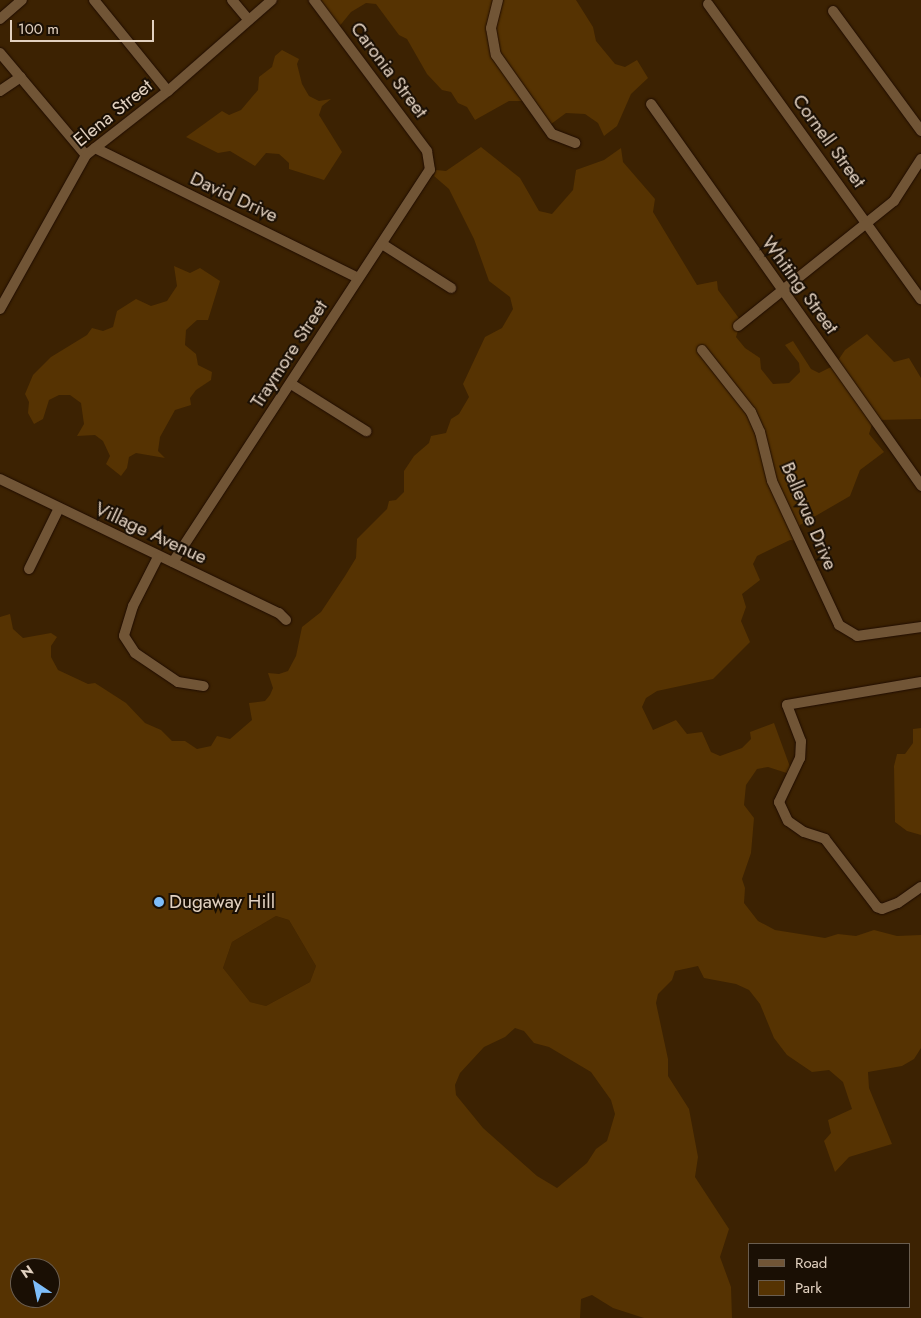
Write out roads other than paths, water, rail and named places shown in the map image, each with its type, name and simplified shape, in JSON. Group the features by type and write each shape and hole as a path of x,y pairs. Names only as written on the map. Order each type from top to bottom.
{"street":[{"path":"0,19 22,0"},
{"path":"94,0 168,90"},
{"path":"232,0 249,20"},
{"name":"Elena Street","path":"0,309 86,155 168,90 272,0"},
{"name":"Caronia Street","path":"314,0 427,151 431,163"},
{"path":"498,0 491,28 496,55 552,134 574,143"},
{"name":"Cornell Street","path":"708,4 921,299"},
{"path":"832,11 921,131"},
{"path":"0,53 86,155"},
{"path":"0,91 21,77"},
{"name":"Whiting Street","path":"651,104 921,486"},
{"name":"David Drive","path":"95,148 358,278"},
{"path":"738,326 867,224 899,195 921,160"},
{"name":"Traymore Street","path":"173,562 430,170 431,163"},
{"path":"382,244 452,288"},
{"name":"Bellevue Drive","path":"702,350 751,412 760,432 772,481 839,625 857,636 921,628"},
{"path":"291,384 366,431"},
{"name":"Village Avenue","path":"0,479 279,613 286,620"},
{"path":"29,570 60,508"},
{"path":"158,556 127,620 124,636 135,653 178,682 204,686"},
{"path":"921,682 787,705 801,742 800,758 779,802 788,821 804,832 825,839 876,907 882,909 898,903 921,887"}],"place":[{"name":"Dugaway Hill","path":"159,902"}]}
